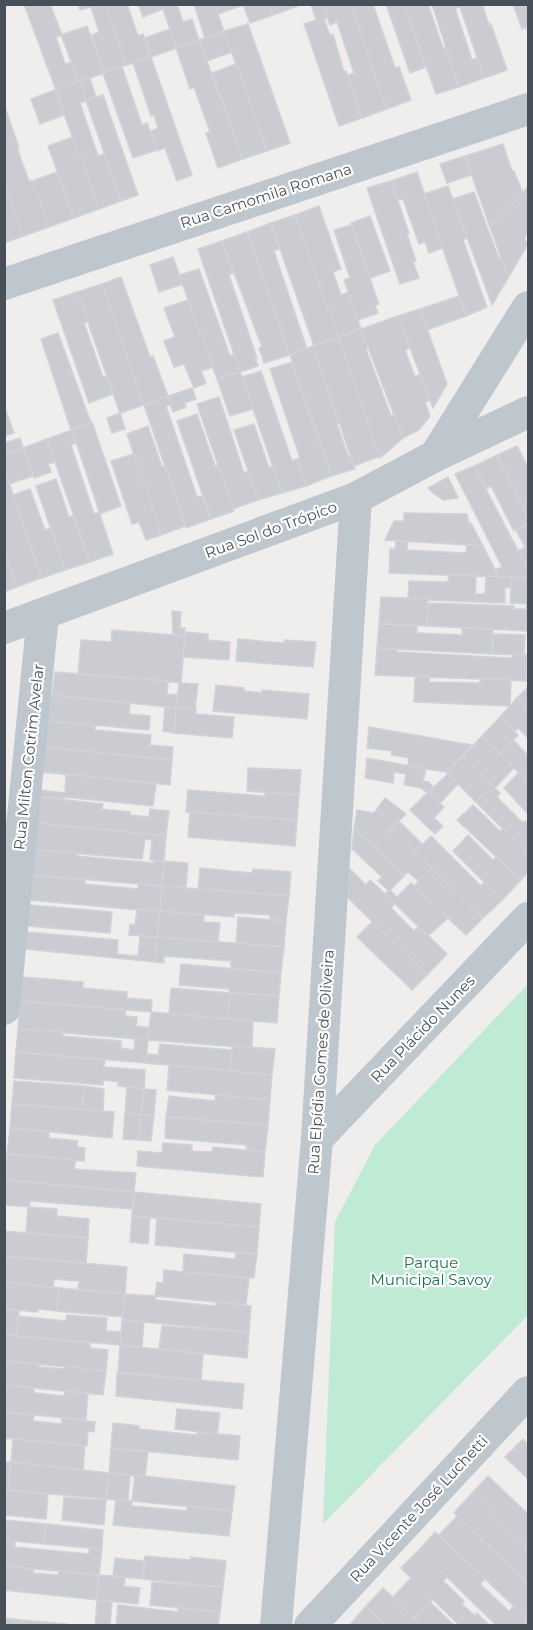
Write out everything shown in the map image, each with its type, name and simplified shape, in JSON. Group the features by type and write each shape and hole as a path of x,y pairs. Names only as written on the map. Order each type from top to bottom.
{"street":[{"name":"Rua Camomila Romana","path":"4,284 528,109"},
{"path":"435,456 528,307"},
{"name":"Rua Sol do Trópico","path":"4,628 356,498 435,456 528,412"},
{"name":"Rua Elpídia Gomes de Oliveira","path":"276,1626 317,1139 356,498"},
{"name":"Rua Milton Cotrim Avelar","path":"4,1009 43,614"},
{"name":"Rua Plácido Nunes","path":"317,1139 528,918"},
{"name":"Rua Vicente José Luchetti","path":"310,1626 528,1392"}],"green space":[{"name":"Parque Municipal Savoy","path":"528,984 528,1315 323,1524 335,1222 375,1145"}],"building":[{"path":"24,4 50,4 62,35 56,37 65,64 71,62 79,82 56,90"},
{"path":"78,4 105,4 127,65 104,73 92,35 99,32 91,7 80,10"},
{"path":"105,4 127,4 138,36 143,34 151,57 127,65"},
{"path":"138,4 161,4 163,9 143,17"},
{"path":"161,4 177,4 183,22 192,19 199,40 177,48"},
{"path":"194,4 214,4 224,31 205,38"},
{"path":"214,4 243,4 244,5 218,14"},
{"path":"243,4 269,4 273,15 250,23"},
{"path":"269,4 297,4 298,6 273,15"},
{"path":"311,4 323,4 328,18 324,19 330,35 333,34 344,72 346,71 362,118 339,126 304,24 316,20"},
{"path":"323,4 351,4 387,109 362,118 348,75 354,73 337,22 330,25"},
{"path":"351,4 373,4 395,68 399,67 411,100 387,109"},
{"path":"386,4 404,4 426,67 410,73"},
{"path":"404,4 428,4 443,48 446,47 459,87 436,94"},
{"path":"432,4 459,4 460,7 455,8 472,60 477,58 484,78 459,87"},
{"path":"459,4 482,4 507,70 484,78"},
{"path":"513,4 528,4 528,27 522,29"},
{"path":"248,24 290,143 267,151 224,31"},
{"path":"87,26 104,73 79,82 61,35"},
{"path":"170,29 177,48 151,57 145,38"},
{"path":"224,31 232,52 207,61 199,40"},
{"path":"199,40 243,159 218,168 206,133 210,132 194,87 190,89 176,48"},
{"path":"151,57 192,175 177,181 165,148 157,151 151,131 158,128 154,115 151,116 133,63"},
{"path":"236,64 267,151 243,159 212,73"},
{"path":"122,67 142,125 147,123 157,150 133,158 103,73"},
{"path":"90,78 96,97 86,101 80,81"},
{"path":"80,81 86,101 80,103 98,156 104,154 121,201 99,209 55,90"},
{"path":"55,90 64,115 40,124 31,99"},
{"path":"103,95 138,195 121,201 86,101"},
{"path":"5,107 29,181 32,181 49,227 24,236 4,184"},
{"path":"73,137 99,209 74,218 48,146"},
{"path":"503,144 512,171 523,193 490,227 465,156"},
{"path":"465,156 471,175 447,183 440,164"},
{"path":"57,172 74,218 49,227 32,181"},
{"path":"417,172 443,248 429,253 425,242 419,244 403,199 398,200 391,181"},
{"path":"391,181 409,233 407,234 416,261 413,262 419,278 400,284 367,188"},
{"path":"4,184 24,236 4,243"},
{"path":"448,186 467,238 463,240 487,307 466,316 424,194"},
{"path":"528,187 528,231 524,239 528,244 508,278 490,227"},
{"path":"474,192 508,278 492,305 453,199"},
{"path":"319,206 341,269 333,272 341,295 349,292 361,329 338,337 295,215"},
{"path":"295,215 338,337 314,346 271,223"},
{"path":"370,216 390,271 370,278 351,223"},
{"path":"271,223 279,249 274,251 307,349 290,355 247,232"},
{"path":"351,225 379,304 375,305 378,313 358,320 344,280 350,278 334,230"},
{"path":"247,232 290,355 264,363 259,348 262,347 222,241"},
{"path":"222,241 233,273 229,275 257,358 255,358 258,366 240,372 198,249"},
{"path":"173,257 183,284 159,292 150,265"},
{"path":"199,269 230,356 234,354 240,372 217,379 179,275"},
{"path":"121,277 150,357 153,356 168,396 144,405 102,284"},
{"path":"102,284 144,405 120,413 77,292"},
{"path":"77,292 88,321 84,323 103,377 107,376 113,394 89,403 53,300"},
{"path":"459,296 466,316 427,330 420,309"},
{"path":"188,300 213,367 201,371 206,383 194,388 184,364 174,367 164,341 175,337 164,308"},
{"path":"420,309 447,384 433,408 398,316"},
{"path":"398,316 410,348 405,350 415,377 420,374 430,400 425,402 430,416 419,430 403,438 361,329"},
{"path":"361,329 391,416 394,414 403,438 380,458 338,337"},
{"path":"58,333 91,423 71,430 41,339"},
{"path":"338,337 380,456 354,466 313,346"},
{"path":"313,346 339,423 337,424 355,469 331,476 290,355"},
{"path":"292,362 331,476 306,486 297,459 300,458 270,369"},
{"path":"261,371 292,461 297,459 306,486 282,493 242,377"},
{"path":"240,372 253,409 230,416 217,379"},
{"path":"192,388 196,399 185,403 186,407 173,412 168,396"},
{"path":"168,396 171,405 166,406 197,497 202,496 211,519 186,528 144,405"},
{"path":"219,397 244,473 248,471 258,500 233,509 197,404"},
{"path":"4,405 14,433 4,436"},
{"path":"120,413 125,429 112,433 107,418"},
{"path":"197,414 234,511 211,519 177,421"},
{"path":"92,422 121,506 100,514 72,430"},
{"path":"254,424 269,468 273,466 282,493 258,500 234,430"},
{"path":"148,426 162,467 165,466 185,526 161,535 127,434"},
{"path":"72,430 76,443 71,445 94,514 99,512 113,554 90,562 47,439"},
{"path":"20,438 23,448 4,454 4,443"},
{"path":"47,439 55,462 48,464 51,472 34,478 23,448"},
{"path":"517,446 528,467 528,517 497,455"},
{"path":"23,448 33,476 9,484 4,470 4,454"},
{"path":"134,454 161,535 146,540 139,522 132,524 111,461"},
{"path":"497,455 528,517 528,523 514,531 491,486 486,489 474,466"},
{"path":"474,466 528,570 528,578 499,577 495,570 502,567 455,474"},
{"path":"448,477 458,498 444,500 428,488"},
{"path":"8,479 41,578 17,587 4,551 4,480"},
{"path":"56,479 69,517 73,516 90,562 65,570 36,486"},
{"path":"30,489 45,530 51,528 65,570 42,578 13,495"},
{"path":"404,513 467,514 469,524 471,523 483,546 385,540 394,521 404,521"},
{"path":"528,523 528,570 518,551 525,547 516,530"},
{"path":"396,541 408,542 407,550 466,553 467,545 483,546 499,577 389,573 390,549 395,549"},
{"path":"4,551 17,587 4,592"},
{"path":"449,575 476,576 475,602 408,599 409,581 448,582"},
{"path":"486,576 512,577 511,588 505,587 505,603 475,602 475,594 485,594"},
{"path":"512,577 528,578 528,604 510,603"},
{"path":"381,597 428,599 427,626 379,624"},
{"path":"428,603 514,606 514,609 526,609 528,604 528,631 427,626"},
{"path":"172,611 181,612 180,628 185,628 185,636 173,635"},
{"path":"379,624 417,625 417,633 462,635 462,628 493,629 492,654 377,648"},
{"path":"112,630 185,636 181,683 78,674 81,640 111,642"},
{"path":"185,632 208,634 208,640 230,642 229,660 183,657"},
{"path":"493,634 525,635 524,655 492,654"},
{"path":"238,639 284,643 284,640 316,642 313,667 236,661"},
{"path":"377,648 397,649 397,652 512,658 512,654 527,655 526,681 375,675"},
{"path":"55,672 168,681 167,694 178,695 176,708 52,695"},
{"path":"415,676 430,677 429,682 480,683 480,679 511,680 510,706 414,702"},
{"path":"179,683 198,684 195,709 176,708"},
{"path":"216,685 244,688 244,691 262,693 262,690 309,694 307,719 213,711"},
{"path":"528,687 528,710 517,698"},
{"path":"50,695 130,703 129,714 150,716 149,730 47,721"},
{"path":"517,698 528,710 528,738 518,728 515,731 500,717"},
{"path":"165,707 176,708 174,733 163,731"},
{"path":"176,708 196,709 196,714 234,717 232,738 174,733"},
{"path":"500,717 518,735 500,754 482,736"},
{"path":"46,721 95,725 95,730 151,735 150,745 173,747 172,760 43,747"},
{"path":"369,727 472,745 446,772 426,769 408,765 409,758 391,755 392,751 367,748"},
{"path":"482,736 514,768 495,788 463,756"},
{"path":"513,740 528,755 528,782 500,754"},
{"path":"43,747 172,760 170,785 41,772"},
{"path":"463,756 495,788 491,791 489,789 476,802 446,772"},
{"path":"367,758 426,769 423,781 429,782 433,787 427,793 421,788 404,785 406,774 394,772 393,783 365,778"},
{"path":"248,768 301,770 299,795 247,791"},
{"path":"519,772 528,782 528,814 504,788"},
{"path":"66,774 156,784 153,806 63,797 64,799 39,797 40,790 65,793"},
{"path":"448,774 458,784 440,803 428,792"},
{"path":"495,788 500,793 497,797 522,822 528,821 528,854 476,802 489,789 491,791"},
{"path":"188,790 265,796 265,792 299,795 297,820 186,812"},
{"path":"428,792 444,807 434,818 443,826 435,834 410,810"},
{"path":"39,797 103,804 102,809 130,812 130,815 149,817 150,809 169,811 166,836 37,823"},
{"path":"385,798 406,814 373,846 354,829 357,810 374,813"},
{"path":"473,805 500,831 503,828 528,854 528,872 521,880 457,820"},
{"path":"190,812 297,820 295,846 188,837"},
{"path":"399,821 423,845 415,852 391,829"},
{"path":"37,823 166,836 164,861 150,860 152,840 145,839 142,859 34,850"},
{"path":"354,829 404,876 389,891 378,881 382,877 352,849"},
{"path":"391,829 432,868 418,881 408,872 404,876 373,846"},
{"path":"468,835 493,860 496,857 521,880 502,900 453,851"},
{"path":"431,836 481,886 484,882 502,900 483,918 415,852"},
{"path":"34,850 154,863 154,860 164,861 162,886 32,875"},
{"path":"164,861 188,863 186,888 162,886"},
{"path":"200,868 252,873 253,869 291,872 289,896 198,889"},
{"path":"432,868 483,918 466,935 414,886"},
{"path":"350,869 366,885 370,880 395,903 391,908 414,931 419,926 447,954 427,975 347,897"},
{"path":"32,875 85,880 85,884 138,889 138,884 162,886 160,912 30,900"},
{"path":"411,883 448,918 428,936 385,894 390,890 397,897"},
{"path":"162,886 289,896 286,921 270,920 270,915 234,913 234,917 160,911"},
{"path":"29,905 112,912 110,933 27,926"},
{"path":"137,909 160,912 157,937 129,935 130,924 135,925"},
{"path":"160,911 204,915 204,922 220,923 218,942 157,937"},
{"path":"238,917 286,921 284,947 236,943"},
{"path":"372,922 427,975 412,990 357,937"},
{"path":"27,932 118,940 117,954 138,956 140,936 157,937 155,962 25,949"},
{"path":"157,937 284,947 281,973 231,968 231,961 164,956 164,963 155,962"},
{"path":"181,964 281,973 279,996 230,993 229,989 179,985"},
{"path":"23,977 83,982 83,988 127,992 127,998 152,1000 151,1012 20,1001"},
{"path":"171,988 230,993 228,1019 169,1014"},
{"path":"230,993 279,996 277,1023 228,1019"},
{"path":"20,1001 126,1010 125,1016 137,1017 136,1026 149,1028 148,1040 18,1029"},
{"path":"151,1012 253,1021 252,1048 148,1040"},
{"path":"18,1029 63,1032 63,1036 121,1041 121,1048 134,1050 135,1038 148,1040 146,1063 16,1052"},
{"path":"160,1044 231,1050 230,1071 146,1063 147,1054 158,1055"},
{"path":"232,1046 275,1049 272,1075 230,1071"},
{"path":"16,1052 105,1060 104,1067 145,1070 144,1089 118,1086 118,1082 104,1080 103,1085 14,1078"},
{"path":"169,1065 272,1075 270,1100 167,1090"},
{"path":"14,1081 84,1086 82,1110 12,1104"},
{"path":"84,1086 104,1089 103,1112 82,1110"},
{"path":"127,1087 144,1089 141,1115 125,1113"},
{"path":"144,1089 156,1090 154,1115 141,1115"},
{"path":"215,1095 270,1100 268,1125 166,1117 169,1096 215,1101"},
{"path":"12,1104 114,1112 112,1138 10,1128"},
{"path":"125,1113 141,1115 139,1140 123,1139"},
{"path":"141,1115 154,1115 151,1141 139,1140"},
{"path":"166,1117 268,1125 265,1152 246,1150 247,1145 165,1138"},
{"path":"10,1128 49,1132 49,1138 78,1141 77,1147 85,1148 84,1161 7,1154"},
{"path":"163,1143 192,1145 192,1151 212,1152 213,1147 265,1152 263,1177 137,1166 138,1151 162,1153"},
{"path":"7,1154 76,1160 74,1169 136,1173 134,1192 5,1180"},
{"path":"5,1180 134,1192 133,1209 30,1201 30,1207 4,1205"},
{"path":"134,1192 261,1204 259,1227 132,1216"},
{"path":"28,1207 57,1209 57,1216 89,1219 88,1238 26,1233"},
{"path":"132,1216 150,1218 148,1244 130,1242"},
{"path":"157,1218 259,1227 257,1254 155,1245"},
{"path":"4,1231 88,1238 86,1263 4,1256"},
{"path":"236,1252 257,1254 254,1278 183,1272 184,1254 235,1259"},
{"path":"4,1256 127,1267 125,1294 78,1289 79,1281 54,1279 53,1287 4,1282"},
{"path":"164,1270 249,1278 246,1305 155,1296 157,1282 163,1283"},
{"path":"4,1282 59,1288 57,1311 4,1309"},
{"path":"59,1288 125,1294 123,1317 57,1311"},
{"path":"125,1294 155,1296 156,1300 216,1306 216,1302 251,1306 249,1332 122,1320"},
{"path":"4,1309 19,1310 17,1336 4,1335"},
{"path":"67,1315 107,1318 106,1331 122,1332 120,1345 17,1336 18,1316 66,1321"},
{"path":"122,1320 144,1322 142,1348 120,1345"},
{"path":"162,1326 249,1332 247,1358 159,1349"},
{"path":"4,1335 90,1343 90,1348 108,1350 106,1371 4,1361"},
{"path":"120,1345 203,1354 201,1380 118,1372"},
{"path":"4,1361 39,1364 39,1367 64,1369 65,1366 106,1371 103,1395 4,1385"},
{"path":"117,1373 244,1384 242,1409 116,1396"},
{"path":"4,1385 34,1388 34,1393 64,1396 65,1391 88,1393 86,1420 4,1412"},
{"path":"177,1409 220,1413 217,1434 175,1429"},
{"path":"4,1412 34,1415 33,1421 61,1424 62,1418 95,1422 94,1432 88,1431 87,1446 4,1438"},
{"path":"113,1423 139,1426 139,1429 197,1435 197,1432 240,1436 238,1460 111,1448"},
{"path":"13,1439 85,1446 83,1470 11,1462"},
{"path":"523,1439 528,1445 528,1479 505,1457"},
{"path":"111,1448 148,1452 145,1477 109,1473"},
{"path":"4,1462 11,1462 8,1490 4,1490"},
{"path":"11,1462 109,1473 106,1499 8,1490"},
{"path":"109,1473 130,1475 128,1501 106,1499"},
{"path":"135,1475 235,1486 232,1511 132,1501"},
{"path":"488,1476 528,1514 528,1548 472,1493"},
{"path":"4,1490 48,1494 46,1519 4,1515"},
{"path":"472,1493 528,1548 528,1584 454,1513"},
{"path":"64,1497 106,1499 104,1525 62,1520"},
{"path":"116,1500 132,1501 132,1506 187,1511 187,1506 232,1511 229,1536 113,1525"},
{"path":"457,1516 528,1584 528,1620 439,1535"},
{"path":"4,1520 46,1524 44,1544 4,1540"},
{"path":"46,1524 103,1530 102,1549 44,1544"},
{"path":"435,1532 485,1579 480,1584 509,1611 514,1606 528,1620 526,1626 497,1626 419,1550"},
{"path":"4,1540 15,1541 15,1547 89,1554 89,1548 102,1549 99,1575 4,1566"},
{"path":"419,1550 447,1577 443,1581 464,1601 462,1604 475,1616 477,1613 490,1626 460,1626 401,1568"},
{"path":"145,1556 191,1560 191,1557 226,1561 223,1587 143,1579"},
{"path":"115,1558 144,1561 143,1579 113,1576"},
{"path":"4,1566 34,1569 33,1573 58,1575 59,1571 99,1575 97,1600 4,1590"},
{"path":"99,1575 125,1577 124,1586 140,1588 138,1604 97,1600"},
{"path":"411,1578 433,1599 415,1618 393,1597"},
{"path":"152,1582 223,1587 220,1612 150,1605"},
{"path":"383,1588 423,1626 386,1626 366,1606"},
{"path":"97,1600 112,1601 110,1626 95,1626"},
{"path":"430,1602 455,1626 423,1626 415,1618"},
{"path":"118,1605 178,1612 178,1608 220,1612 218,1626 116,1626"},
{"path":"366,1606 386,1626 349,1626"},
{"path":"4,1618 21,1620 20,1626 4,1626"},
{"path":"21,1620 66,1624 66,1626 20,1626"}]}
